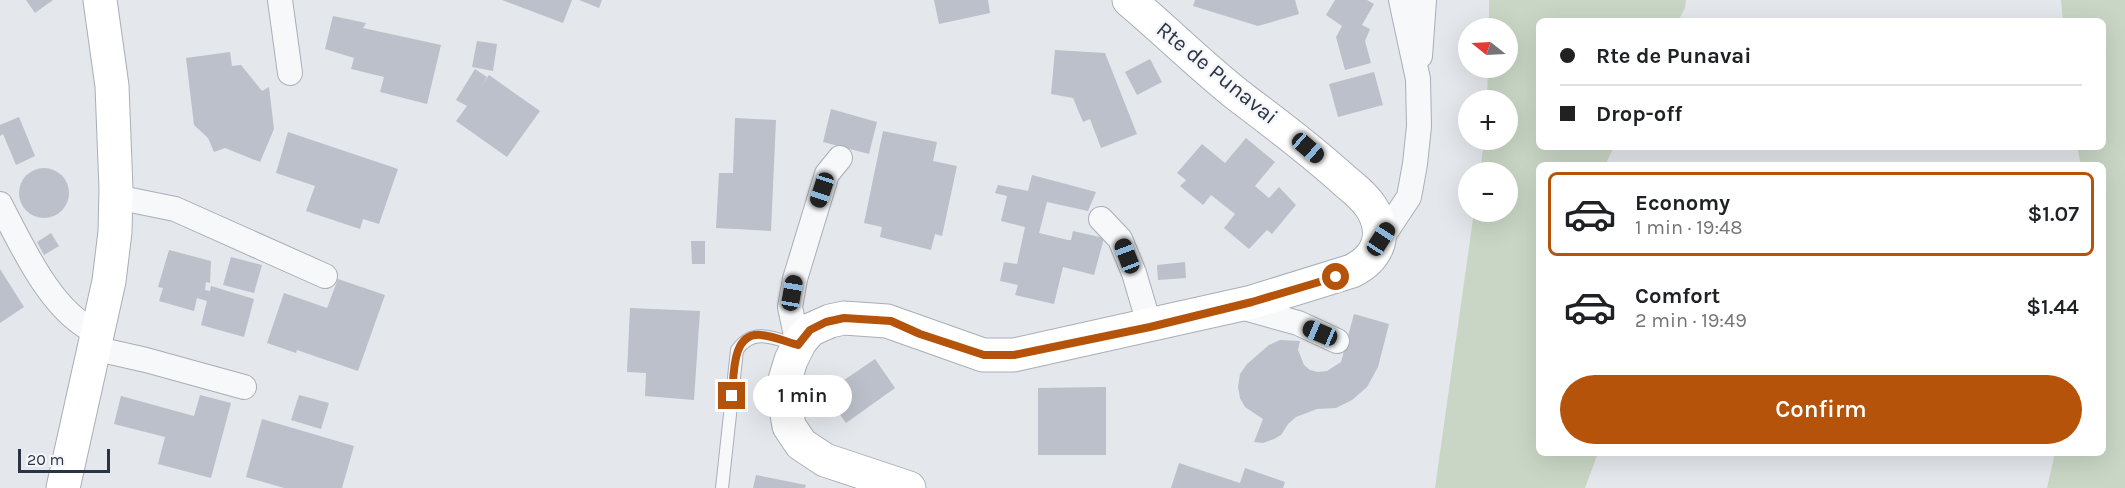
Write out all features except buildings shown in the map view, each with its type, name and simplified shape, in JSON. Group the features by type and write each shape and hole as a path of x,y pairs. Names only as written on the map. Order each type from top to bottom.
{"main road":[{"path":"63,488 109,281 116,232 110,65 100,0"},
{"name":"Rte de Punavai","path":"1132,1 1238,95 1300,141 1361,195 1374,212 1381,239"},
{"path":"909,488 825,460 801,444 789,426 784,382 798,345 810,330 826,322 844,318 891,321 920,334 984,355 1014,355 1150,327 1323,282 1352,271 1369,260 1381,239"}],"street":[{"path":"280,0 290,73"},
{"path":"1401,0 1418,79"},
{"path":"1381,239 1409,197 1416,164 1419,126 1418,79 1424,0"},
{"path":"798,345 790,307 795,279 827,174 840,158"},
{"path":"116,197 175,209 325,276"},
{"path":"0,204 57,302 96,341 147,360 244,387"},
{"path":"1101,219 1120,239 1134,273 1150,327"},
{"path":"1237,306 1298,324 1337,341"}],"lane":[{"path":"722,488 737,350 742,342 752,336 762,335 798,345"}],"green space":[{"path":"1489,0 1686,0 1680,18 1536,18 1536,150 1612,150 1606,162 1536,162 1536,456 1597,456 1585,488 1435,488 1473,222 1518,222 1518,162 1481,162 1483,150 1518,150 1518,90 1487,90 1488,78 1518,78 1518,18 1489,18"},
{"path":"2061,0 2125,0 2125,488 2047,488 2054,456 2106,456 2106,162 2080,162 2078,150 2106,150 2106,18 2063,18"}],"route":[{"path":"732,396 737,350 742,342 752,336 762,335 798,345 810,330 826,322 844,318 891,321 920,334 984,355 1014,355 1150,327 1252,302 1336,277"}]}
